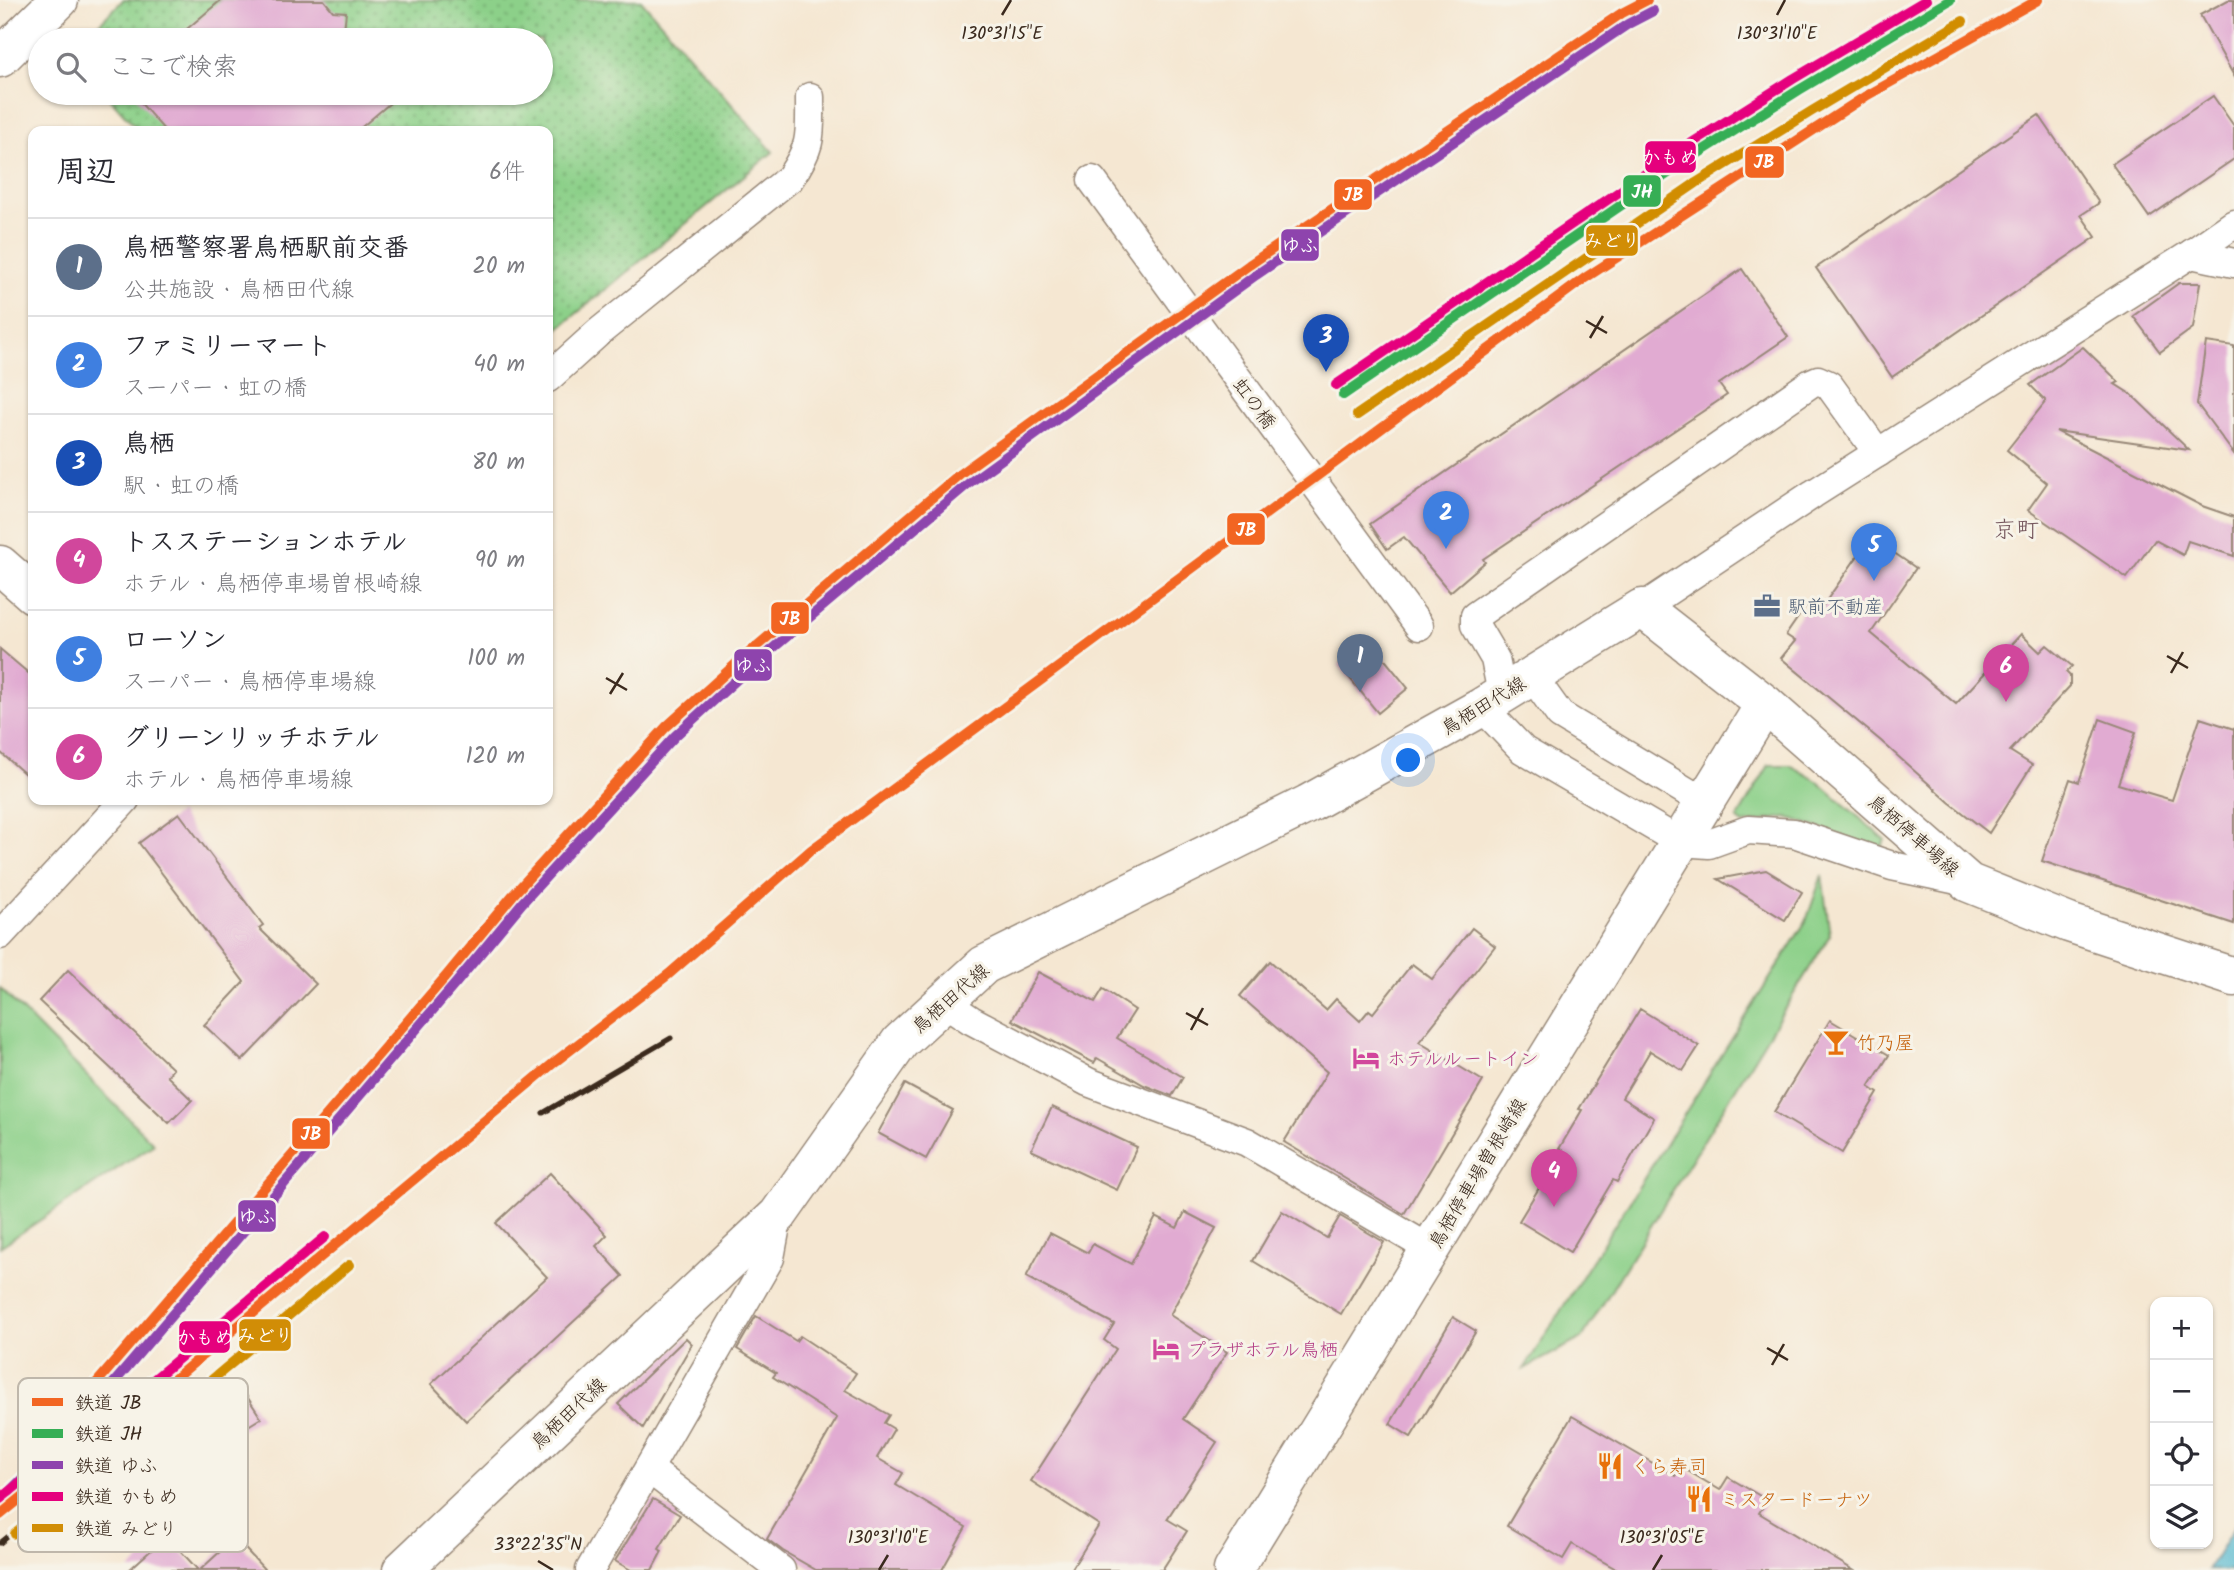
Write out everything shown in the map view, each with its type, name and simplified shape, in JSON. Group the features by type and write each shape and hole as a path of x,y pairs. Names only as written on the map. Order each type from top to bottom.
{"main road":[{"path":"31,28 59,0"},
{"path":"0,58 28,30"},
{"path":"0,565 28,590"},
{"name":"鳥栖田代線","path":"402,1570 778,1215 900,1042 984,965 1308,804 1506,692 1642,608"},
{"name":"鳥栖停車場線","path":"1642,608 1765,704 1969,883 2069,923 2234,977"},
{"name":"鳥栖停車場曽根崎線","path":"1233,1570 1765,704"}],"street":[{"path":"553,373 599,332 790,178 804,158 810,142 810,97"},
{"name":"虹の橋","path":"1092,180 1419,626"},
{"path":"1642,608 1813,494 2234,224"},
{"path":"2191,254 2234,262"},
{"path":"1878,453 1829,385 1818,380 1475,616 1475,625 1494,659 1524,750 1680,842 1709,844 1748,830 1794,833 1892,866 1969,883"},
{"path":"1506,692 1560,715 1704,802"},
{"path":"2,928 120,805"},
{"path":"944,1002 971,1020 1088,1082 1248,1142 1430,1249"},
{"path":"590,1570 769,1258 778,1215"},
{"path":"649,1469 781,1570"}],"green space":[{"path":"123,0 641,0 773,152 553,333 553,126 135,126 116,105 553,105 553,28 95,28"},
{"path":"1769,765 1790,765 1817,781 1885,840 1880,849 1787,817 1743,824 1737,819"},
{"path":"1822,875 1830,935 1582,1338 1524,1369 1806,921"},
{"path":"0,988 154,1144 0,1247"}],"water":[{"path":"2234,1527 2234,1570 2208,1570"}],"building":[{"path":"221,0 324,0 333,11 346,12 344,28 188,28"},
{"path":"2228,0 2234,0 2234,76 2200,15"},
{"path":"2213,96 2234,126 2234,159 2149,217 2112,164"},
{"path":"142,105 388,105 363,126 161,126"},
{"path":"2039,115 2099,203 2081,215 2096,237 1892,377 1816,268"},
{"path":"1742,269 1788,337 1719,384 1727,395 1483,559 1485,562 1450,592 1404,537 1387,549 1370,524"},
{"path":"2179,283 2200,283 2193,328 2160,352 2133,316"},
{"path":"2206,342 2234,346 2234,454 2197,404"},
{"path":"2083,347 2119,382 2115,384 2132,395 2189,450 2056,431 2202,506 2234,517 2234,556 2188,541 2183,555 2155,540 2127,578 2028,510 2047,483 2007,450 2046,401 2030,385"},
{"path":"1871,537 1916,568 1871,633 1956,704 2021,634 2040,652 2047,645 2072,666 2066,672 2070,676 2070,686 2010,751 2032,765 1989,833 1781,658 1795,641 1786,635 1806,606 1817,614"},
{"path":"1369,640 1408,688 1378,713 1339,665"},
{"path":"0,649 28,673 28,777 0,752"},
{"path":"2200,718 2234,729 2234,924 2042,861 2070,779 2079,782 2100,719 2136,732 2118,784 2172,800"},
{"path":"179,813 263,925 259,928 316,984 242,1061 204,1025 244,982 139,843"},
{"path":"1766,870 1802,892 1785,920 1718,879"},
{"path":"1472,928 1495,946 1419,1042 1483,1081 1404,1214 1284,1142 1327,1072 1240,996 1270,961 1326,1010 1336,999 1360,1021 1369,1010 1373,1013 1412,964 1432,979"},
{"path":"68,970 173,1069 167,1076 192,1100 169,1123 39,1001"},
{"path":"1038,972 1095,1002 1103,989 1135,1010 1117,1038 1183,1077 1172,1096 1144,1085 1097,1058 1094,1063 1012,1020"},
{"path":"1640,1009 1699,1046 1683,1071 1650,1051 1622,1098 1654,1118 1617,1182 1613,1180 1570,1252 1519,1221 1562,1150 1559,1149 1582,1110 1579,1109"},
{"path":"1830,1020 1889,1055 1869,1087 1878,1093 1842,1153 1774,1112"},
{"path":"905,1084 953,1110 926,1159 878,1133"},
{"path":"1052,1107 1137,1147 1117,1190 1031,1150"},
{"path":"550,1173 607,1235 596,1246 623,1276 466,1421 431,1384 547,1277 496,1223"},
{"path":"1282,1211 1327,1238 1340,1216 1384,1242 1341,1314 1253,1261"},
{"path":"1185,1212 1216,1228 1170,1315 1227,1352 1183,1419 1217,1442 1167,1519 1187,1531 1162,1570 1071,1570 1099,1525 1031,1481 1116,1349 1104,1340 1114,1324 1026,1277 1050,1233 1088,1253 1093,1244 1131,1264 1156,1217 1177,1228"},
{"path":"756,1316 796,1341 800,1336 856,1373 845,1390 889,1415 884,1423 894,1429 877,1458 903,1473 896,1485 966,1527 942,1570 816,1570 767,1539 837,1418 773,1377 776,1373 737,1349"},
{"path":"1453,1317 1476,1331 1411,1437 1390,1424"},
{"path":"686,1338 692,1344 643,1428 618,1404"},
{"path":"248,1398 261,1418 248,1426"},
{"path":"1572,1416 1675,1476 1681,1467 1720,1490 1728,1477 1767,1500 1759,1513 1853,1570 1618,1570 1572,1544 1563,1559 1507,1526"},
{"path":"653,1499 680,1515 659,1549 662,1551 652,1570 631,1570 615,1561"},
{"path":"149,1552 182,1552 198,1570 129,1570"},
{"path":"220,1552 248,1552 265,1570 200,1570"}],"railway":[{"path":"543,1113 671,1038"},
{"path":"0,1543 18,1529"}],"rail line":[{"name":"JB","path":"101,1378 513,895 666,727 738,662 961,473 1249,265 1622,13 1647,0"},
{"name":"かもめ","path":"1336,385 1676,153 1926,0"},
{"name":"JH","path":"1343,395 1683,163 1950,0"},
{"name":"JB","path":"175,1378 556,1061 669,974 811,850 1585,278 1866,96 2038,0"},
{"name":"ゆふ","path":"118,1378 522,903 675,736 746,671 969,483 1256,275 1628,24 1653,11"},
{"name":"みどり","path":"1357,415 1696,183 1963,21"},
{"name":"かもめ","path":"155,1378 325,1237"},
{"name":"みどり","path":"214,1378 349,1265"},
{"name":"ゆふ","path":"9,1492 18,1483"},
{"name":"かもめ","path":"0,1499 18,1484"},
{"name":"JB","path":"0,1515 18,1500"}],"place":[{"name":"鳥栖","path":"1326,372"},
{"name":"ファミリーマート","path":"1446,549"},
{"name":"ローソン","path":"1874,581"},
{"name":"駅前不動産","path":"1767,606"},
{"name":"鳥栖警察署鳥栖駅前交番","path":"1360,692"},
{"name":"グリーンリッチホテル","path":"2006,702"},
{"name":"竹乃屋","path":"1836,1042"},
{"name":"ホテルルートイン","path":"1366,1058"},
{"name":"トスステーションホテル","path":"1554,1207"},
{"name":"プラザホテル鳥栖","path":"1166,1349"},
{"name":"くら寿司","path":"1610,1466"},
{"name":"ミスタードーナツ","path":"1699,1499"}],"district":[{"name":"京町","path":"2016,529"}]}
